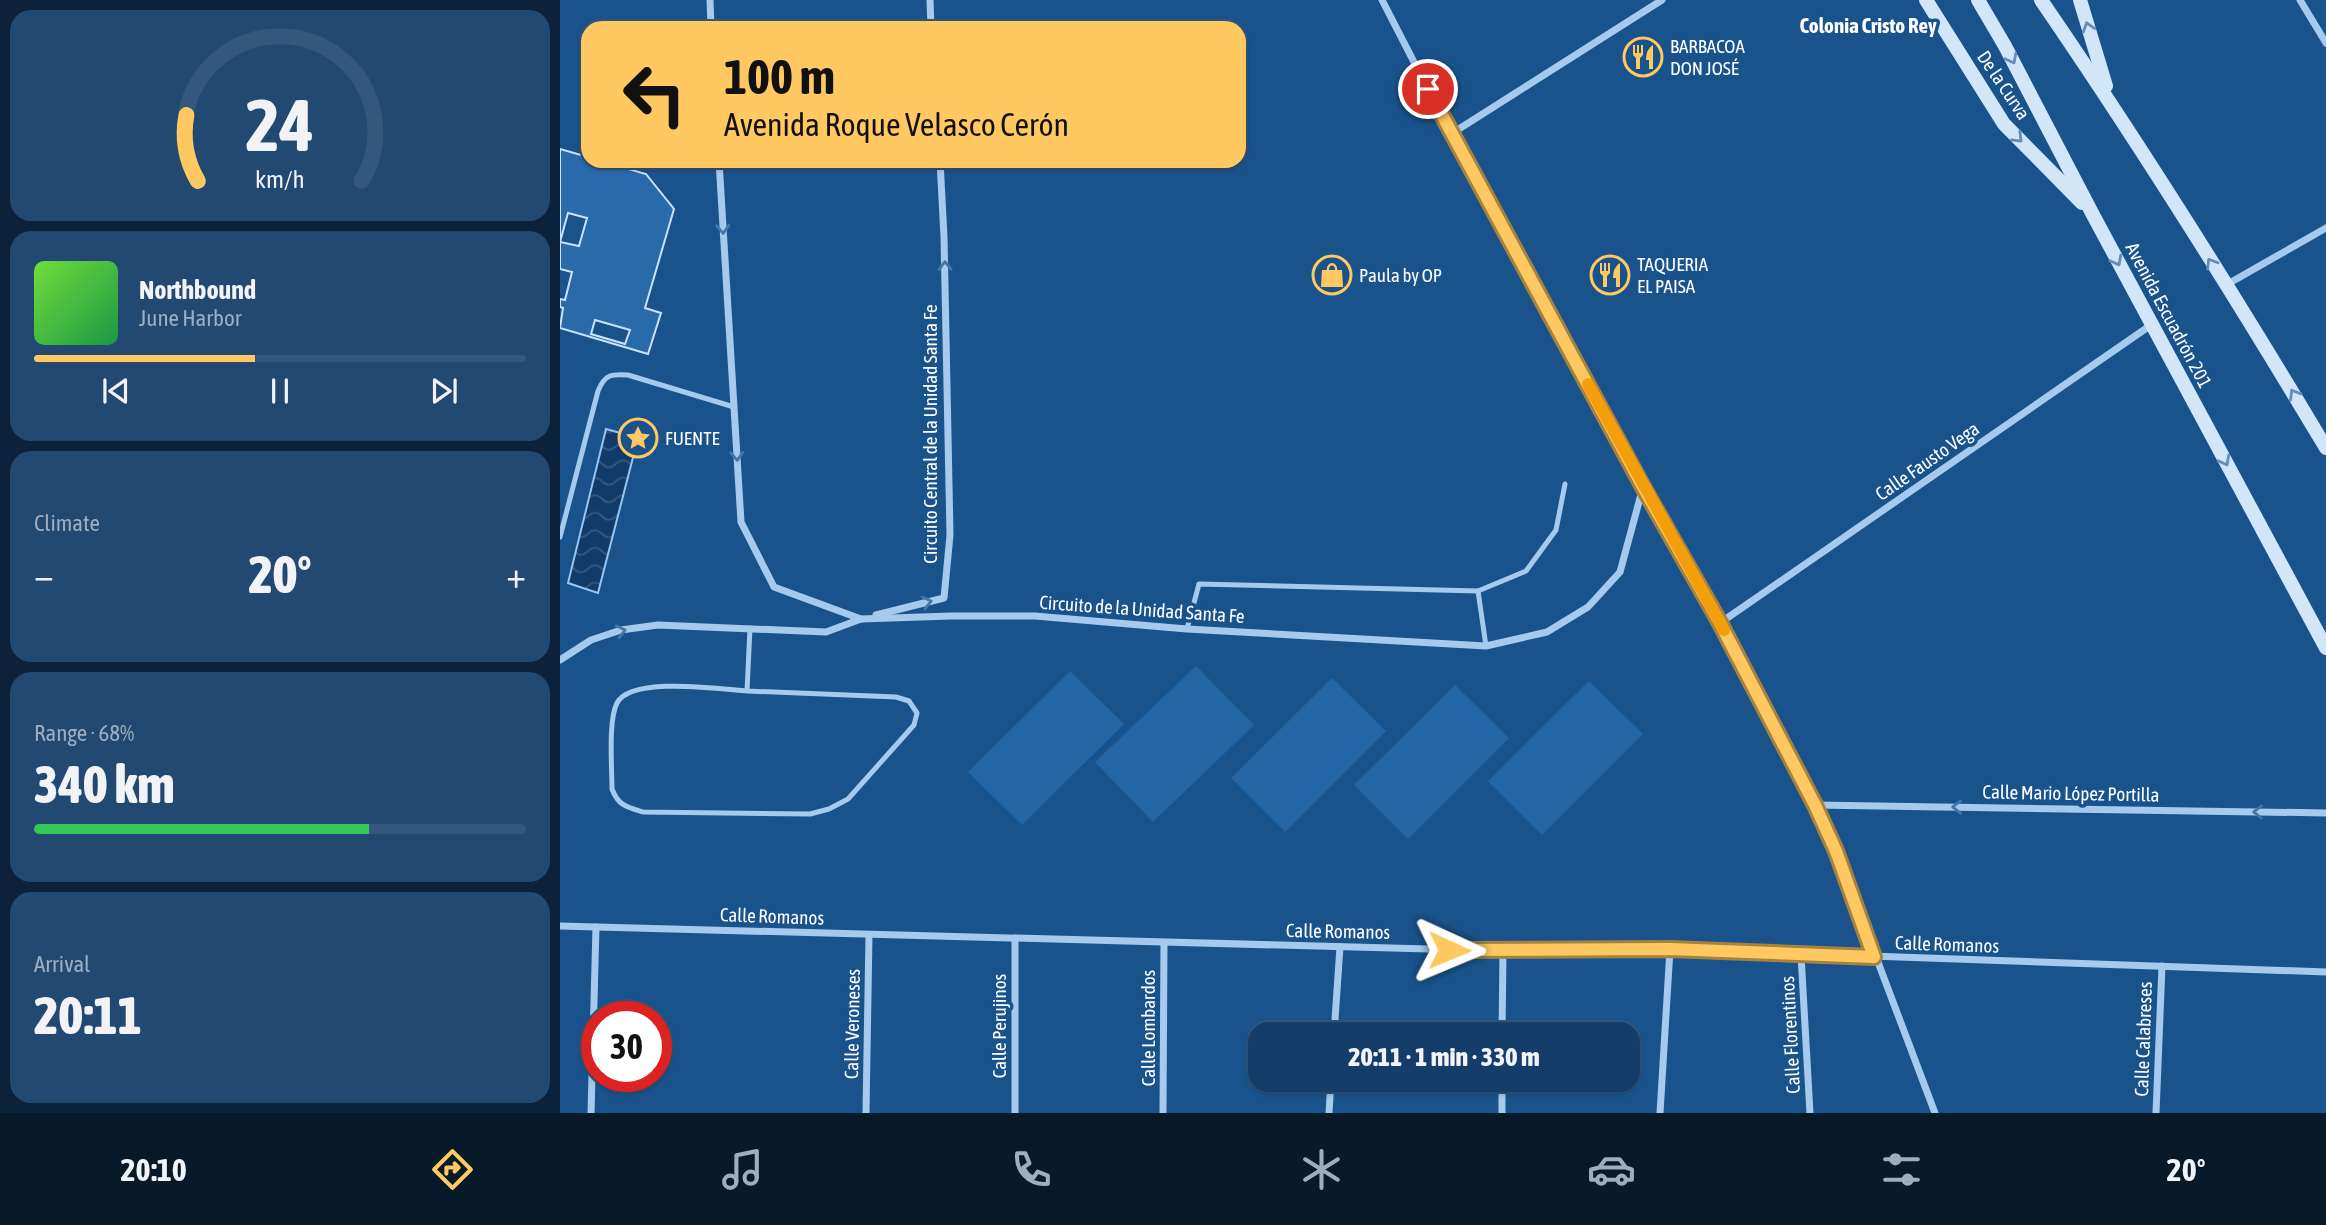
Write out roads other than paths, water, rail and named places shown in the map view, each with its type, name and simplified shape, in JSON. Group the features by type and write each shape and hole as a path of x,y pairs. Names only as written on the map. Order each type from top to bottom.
{"main road":[{"name":"De la Curva","path":"1926,0 2004,124 2092,213"},
{"name":"Avenida Escuadrón 201","path":"1978,0 2326,648"},
{"path":"2041,0 2110,101 2225,286 2262,340 2326,448"},
{"path":"2080,0 2110,101"}],"street":[{"path":"710,0 711,21"},
{"path":"930,0 932,21"},
{"path":"1382,0 1451,134 1720,623 1815,805 1836,851 1935,1113"},
{"path":"1451,134 1662,0"},
{"path":"2300,0 2326,43"},
{"path":"719,168 741,522 774,587 861,619"},
{"name":"Circuito Central de la Unidad Santa Fe","path":"861,619 944,597 950,535 940,168"},
{"path":"2225,286 2326,228"},
{"name":"Calle Fausto Vega","path":"1720,623 2152,324"},
{"name":"Circuito de la Unidad Santa Fe","path":"560,660 591,640 621,630 658,625 826,632 861,619 1035,616 1186,629 1486,646 1547,632 1588,607 1619,572 1643,487"},
{"name":"Calle Mario López Portilla","path":"1815,805 2326,813"},
{"name":"Calle Romanos","path":"560,926 1503,951 1670,949 2326,972"},
{"path":"591,1113 596,927"},
{"name":"Calle Veroneses","path":"866,1113 869,935"},
{"name":"Calle Perujinos","path":"1015,938 1015,1113"},
{"name":"Calle Lombardos","path":"1163,1113 1164,943"},
{"path":"1335,1022 1340,947"},
{"path":"1660,1113 1670,949"},
{"path":"1502,1022 1503,951"},
{"name":"Calle Florentinos","path":"1801,955 1810,1113"},
{"name":"Calle Calabreses","path":"2156,1113 2162,966"},
{"path":"1329,1113 1331,1092"},
{"path":"1502,1092 1502,1113"}],"lane":[{"path":"560,537 603,379 614,374 628,375 734,407"},
{"path":"1186,629 1199,584 1478,591 1526,571 1556,530 1565,484"},
{"path":"1478,591 1486,646"},
{"path":"747,691 750,628"},
{"path":"647,687 747,691 896,697 909,701 917,713 914,725 884,761 848,799 830,809 810,814 643,813 616,800 612,789 612,715 618,700 629,692 647,687"}],"water":[{"path":"606,429 638,438 598,593 568,583"}],"place":[{"name":"BARBACOA DON JOSÉ","path":"1643,57"},
{"name":"Paula by OP","path":"1332,275"},
{"name":"TAQUERIA EL PAISA","path":"1610,275"},
{"name":"FUENTE","path":"638,438"}],"district":[{"name":"Colonia Cristo Rey","path":"1868,25"}]}
